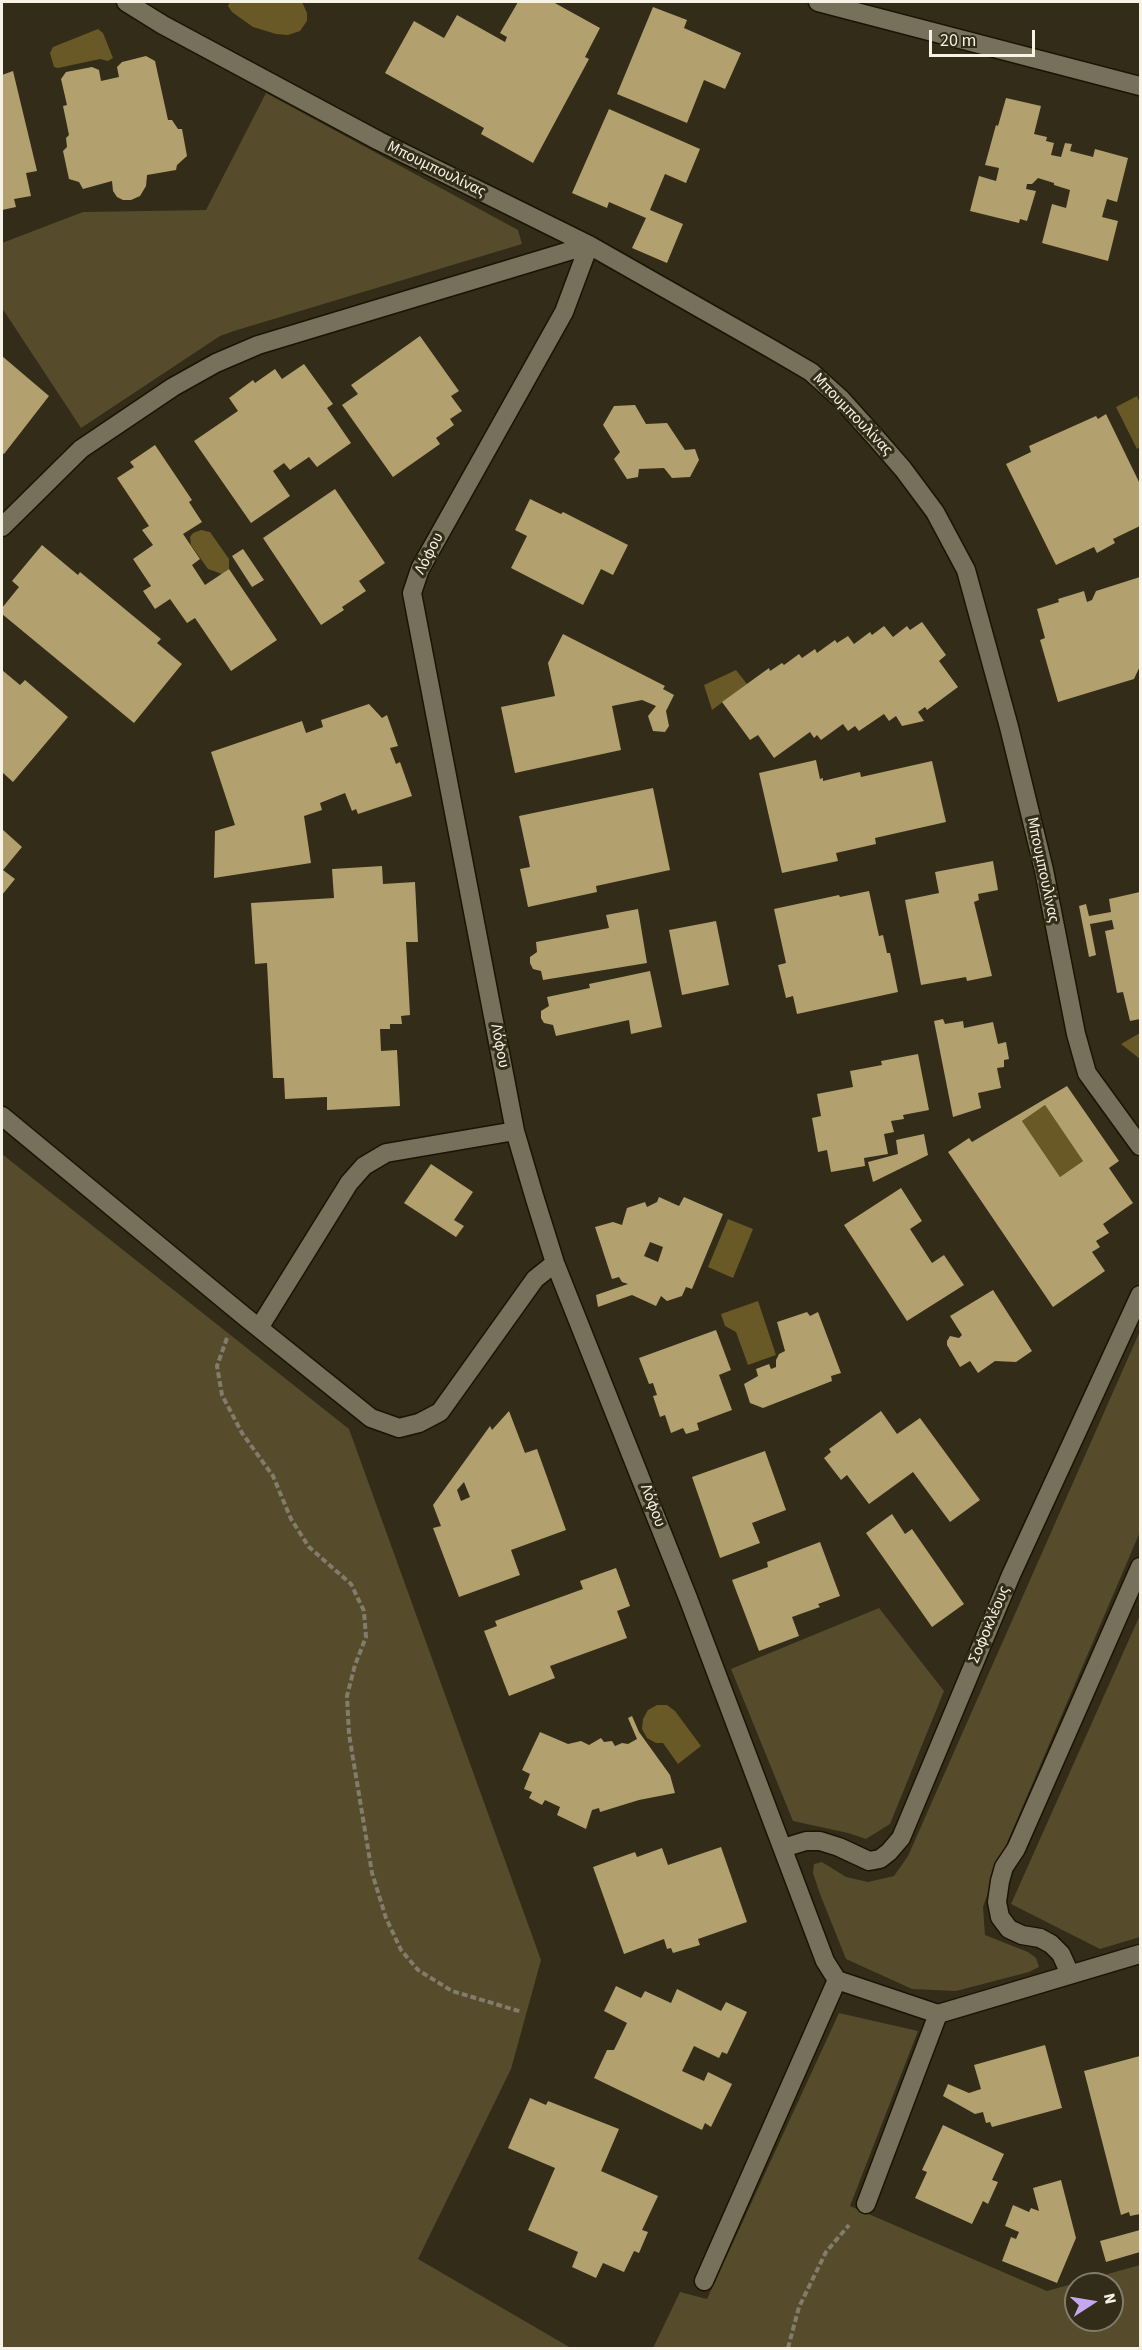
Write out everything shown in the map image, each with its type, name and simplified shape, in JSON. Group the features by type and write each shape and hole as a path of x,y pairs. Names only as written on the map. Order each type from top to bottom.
{"street":[{"name":"Μπουμπουλίνας","path":"126,2 163,25 379,141 589,246 811,372 841,399 876,438 935,512 966,570 1009,727 1044,870 1076,1034 1087,1072 1140,1146"},
{"path":"818,2 1140,86"},
{"path":"2,527 81,449 172,387 216,363 258,345 589,246"},
{"name":"Λόφου","path":"589,246 564,312 420,569 412,593 515,1131 555,1263 658,1521 825,1961 837,1980"},
{"path":"2,1116 243,1316 371,1418 399,1428 419,1423 440,1412 535,1279 555,1263"},
{"path":"259,1328 349,1183 364,1166 386,1153 515,1131"},
{"name":"Σοφοκλέους","path":"783,1848 806,1841 820,1841 869,1861 880,1859 902,1838 1011,1575 1140,1296"},
{"path":"1070,1974 1061,1954 1051,1944 1040,1938 1022,1935 1009,1929 1000,1917 997,1902 1000,1881 1004,1867 1016,1849 1140,1567"},
{"path":"704,2281 837,1980 938,2014 1140,1954"},
{"path":"866,2204 938,2014"}],"path":[{"path":"243,1316 224,1342 217,1366 222,1395 242,1433 273,1476 291,1519 309,1547 330,1563 351,1584 364,1611 366,1637 355,1665 347,1696 349,1734 372,1873 386,1918 401,1950 418,1970 452,1991 522,2012"},
{"path":"788,2349 799,2307 826,2252 866,2204"}],"shaded area":[{"path":"230,2 302,2 307,13 307,21 300,31 288,35 276,34 253,27 232,12 228,6"},
{"path":"98,29 103,33 113,58 108,61 100,59 54,67 50,53 53,47"},
{"path":"266,93 518,230 522,244 220,336 81,428 2,308 2,243 83,212 206,210"},
{"path":"1137,396 1140,403 1140,447 1137,449 1116,407"},
{"path":"201,530 210,532 229,559 229,569 222,574 208,569 191,545 190,537"},
{"path":"736,670 747,684 712,710 704,685"},
{"path":"1140,1033 1140,1059 1121,1044"},
{"path":"1045,1105 1083,1161 1060,1177 1022,1121"},
{"path":"2,1154 349,1429 541,1960 511,2069 418,2259 571,2348 2,2348"},
{"path":"728,1219 753,1229 733,1278 708,1267"},
{"path":"758,1301 776,1355 748,1365 736,1332 725,1326 721,1314"},
{"path":"1140,1331 1140,1532 1001,1857 983,1907 985,1935 1028,1952 1036,1958 1039,1967 1029,1972 956,1991 912,1989 846,1959 820,1894 813,1873 814,1864 822,1862 846,1877 868,1882 894,1876 908,1856"},
{"path":"879,1608 944,1691 890,1824 866,1839 793,1821 731,1669"},
{"path":"1140,1615 1140,1937 1100,1949 1011,1904"},
{"path":"657,1705 667,1705 675,1711 701,1746 678,1764 663,1743 656,1743 647,1738 642,1729 643,1719 648,1710"},
{"path":"839,2013 918,2031 850,2206 1047,2291 1064,2286 1064,2332 1124,2332 1124,2272 1115,2272 1140,2265 1140,2348 653,2348 680,2292 707,2299"}],"building":[{"path":"518,2 553,2 600,28 585,57 589,59 533,163 481,134 484,128 385,73 414,21 444,38 457,15 505,42 507,37 500,33"},
{"path":"653,7 687,20 684,28 741,53 725,89 704,80 687,123 617,94"},
{"path":"146,56 155,61 168,120 172,120 178,129 182,129 187,156 177,165 176,170 147,175 146,186 140,196 131,200 117,197 113,191 112,181 83,189 79,182 69,179 63,151 67,147 66,138 69,135 63,106 67,105 61,79 66,72 92,67 99,70 101,81 119,77 117,67 122,62"},
{"path":"13,71 37,171 26,173 31,196 14,199 16,207 2,210 2,75"},
{"path":"1006,98 1041,106 1034,134 1047,137 1046,141 1054,143 1051,155 1061,157 1065,143 1072,144 1070,151 1093,157 1095,149 1128,158 1117,202 1107,199 1102,217 1118,221 1108,261 1042,243 1052,204 1066,208 1070,190 1054,185 1054,183 1038,178 1032,184 1027,184 1026,189 1036,191 1027,221 1020,219 1019,223 970,211 979,176 996,181 999,168 985,165"},
{"path":"609,109 700,149 686,183 665,174 650,210 683,224 667,263 632,248 646,218 609,202 607,208 572,193"},
{"path":"420,336 459,391 451,396 462,411 450,419 454,425 436,438 440,444 393,477 342,405 358,394 351,385"},
{"path":"2,356 49,396 4,454 2,453"},
{"path":"304,364 333,404 327,408 351,443 317,467 309,457 290,470 284,463 273,471 290,496 251,523 194,441 238,411 229,398 253,380 255,383 275,369 282,379"},
{"path":"635,405 646,424 667,423 685,450 695,449 699,460 690,477 672,478 664,468 639,469 638,477 627,479 614,459 620,452 603,425 614,406"},
{"path":"1106,414 1140,484 1140,526 1113,539 1115,543 1097,553 1094,547 1056,565 1006,464 1031,452 1029,446 1096,416 1098,419"},
{"path":"155,445 192,500 189,502 202,522 183,534 200,559 192,565 205,585 229,569 277,640 231,671 195,618 187,623 170,599 155,609 143,591 151,586 133,559 153,545 142,530 149,526 117,478 134,467 130,462"},
{"path":"335,489 385,563 359,581 366,591 342,607 344,610 321,625 263,538"},
{"path":"530,499 561,514 563,512 628,545 613,575 601,569 583,605 511,568 527,536 515,530"},
{"path":"42,545 78,575 80,572 161,639 157,643 182,664 134,723 2,614 2,608 19,587 12,581"},
{"path":"243,549 264,580 252,587 232,556"},
{"path":"1140,577 1140,666 1134,679 1058,702 1040,640 1045,638 1037,609 1059,602 1058,599 1084,591 1087,602 1092,600 1096,591"},
{"path":"922,622 946,655 939,661 958,687 927,710 925,707 918,712 924,721 902,726 896,716 889,721 884,714 859,731 855,726 848,731 843,724 821,740 817,735 814,738 810,732 774,758 758,735 750,740 722,702 769,668 770,671 782,663 784,665 799,654 802,658 815,649 817,653 835,640 837,643 848,636 854,644 870,632 872,635 884,626 893,637 907,626 910,630"},
{"path":"563,634 665,686 663,689 674,695 666,711 669,726 665,732 653,731 648,716 656,706 642,700 612,706 621,750 515,773 501,707 555,696 548,663"},
{"path":"2,670 20,685 25,680 68,717 13,782 2,772"},
{"path":"369,704 382,718 387,715 398,746 390,748 396,764 400,762 412,796 358,814 356,809 352,811 345,793 320,803 322,810 304,816 311,863 214,878 215,831 235,825 211,752 302,721 306,733 323,727 321,720"},
{"path":"816,760 820,779 823,778 823,781 860,772 861,777 932,761 946,822 875,838 876,844 836,853 838,861 782,873 759,773"},
{"path":"653,788 670,870 596,886 597,892 528,907 520,869 530,867 519,816"},
{"path":"2,829 22,847 3,870 15,879 2,895"},
{"path":"993,861 998,890 978,894 979,900 974,902 992,976 967,981 966,977 921,985 905,900 939,893 935,872"},
{"path":"382,866 383,884 415,882 418,942 406,942 410,1015 401,1016 402,1024 390,1024 390,1029 380,1029 381,1051 397,1050 400,1106 327,1110 327,1097 285,1099 284,1078 273,1078 267,963 255,964 251,903 334,898 332,869"},
{"path":"869,891 879,936 883,935 887,953 890,953 898,992 797,1014 793,996 786,998 778,965 786,963 774,909"},
{"path":"1140,892 1140,1019 1130,1021 1123,992 1117,993 1105,931 1114,929 1112,920 1090,924 1096,955 1089,957 1079,906 1086,904 1089,916 1111,912 1109,899"},
{"path":"638,909 647,963 543,980 541,971 533,969 530,957 537,952 536,942 609,928 606,915"},
{"path":"716,921 729,985 682,995 669,930"},
{"path":"650,971 662,1027 631,1034 629,1020 556,1036 553,1025 544,1023 541,1018 541,1011 549,1006 547,997 590,988 589,984"},
{"path":"943,1019 945,1024 963,1021 964,1028 993,1022 998,1044 1006,1042 1009,1059 1004,1060 1004,1067 997,1068 1001,1088 978,1093 981,1108 953,1117 934,1021"},
{"path":"918,1054 929,1110 903,1115 904,1119 891,1121 894,1132 884,1134 888,1154 864,1158 865,1166 831,1172 827,1150 818,1152 812,1118 821,1116 817,1094 853,1087 850,1071 882,1065 881,1061"},
{"path":"1067,1086 1119,1161 1109,1168 1133,1203 1103,1224 1109,1233 1096,1241 1100,1247 1092,1252 1105,1271 1053,1307 948,1152 969,1138 972,1142","holes":["1045,1105 1083,1161 1060,1177 1022,1121"]},
{"path":"924,1134 928,1155 873,1182 868,1162 898,1154 896,1140"},
{"path":"431,1164 473,1192 454,1220 464,1226 456,1237 404,1203"},
{"path":"901,1188 922,1221 910,1229 932,1263 944,1255 964,1285 907,1321 844,1225"},
{"path":"659,1197 679,1206 684,1197 723,1214 692,1289 686,1287 682,1296 667,1301 661,1296 656,1306 632,1295 598,1307 596,1295 628,1284 622,1282 619,1277 612,1279 595,1227 613,1222 622,1225 627,1208 645,1202 647,1207 657,1202","holes":["650,1242 663,1247 658,1262 644,1256"]},
{"path":"993,1290 1032,1351 1016,1362 995,1361 978,1373 970,1361 960,1367 947,1345 950,1336 959,1338 962,1335 950,1316"},
{"path":"807,1312 810,1316 818,1312 841,1373 831,1376 832,1381 763,1408 750,1403 744,1384 758,1376 756,1369 769,1364 771,1369 776,1367 779,1354 785,1351 777,1322"},
{"path":"716,1330 731,1370 719,1375 732,1410 697,1423 699,1430 686,1434 683,1428 671,1433 665,1415 660,1417 653,1396 657,1395 653,1383 649,1384 639,1358"},
{"path":"509,1411 525,1453 537,1449 566,1530 511,1550 520,1575 459,1597 433,1528 441,1526 433,1505 490,1426 492,1430","holes":["464,1482 470,1497 461,1501 457,1490"]},
{"path":"881,1411 897,1434 920,1418 980,1500 950,1522 913,1472 869,1504 847,1475 841,1480 824,1458 831,1452 829,1449"},
{"path":"765,1451 786,1510 752,1523 760,1543 720,1558 692,1477"},
{"path":"892,1514 905,1534 912,1529 964,1604 932,1627 866,1533"},
{"path":"820,1542 840,1596 818,1604 820,1607 792,1617 799,1636 759,1651 732,1580 768,1567 767,1562"},
{"path":"616,1568 630,1606 617,1611 627,1638 550,1666 555,1678 509,1696 484,1631 497,1626 495,1621 583,1589 580,1581"},
{"path":"632,1716 639,1732 670,1775 675,1793 639,1800 600,1812 599,1808 592,1810 586,1829 557,1815 560,1807 545,1800 542,1805 529,1798 532,1792 524,1789 530,1774 522,1770 540,1732 568,1744 581,1741 589,1745 601,1738 604,1742 612,1741 615,1746 622,1743 628,1744 637,1739 628,1718"},
{"path":"721,1847 747,1922 698,1939 700,1945 673,1953 671,1948 667,1949 664,1939 624,1954 593,1867 635,1852 637,1857 662,1848 668,1865"},
{"path":"616,1986 641,1998 645,1991 671,2003 677,1989 721,2011 726,2002 747,2012 727,2054 722,2052 719,2058 694,2046 682,2071 704,2081 708,2072 732,2084 711,2127 705,2123 702,2130 594,2078 607,2050 614,2050 627,2023 604,2011"},
{"path":"1045,2045 1062,2108 992,2127 990,2122 986,2123 983,2112 975,2114 943,2096 948,2084 969,2093 981,2089 974,2065"},
{"path":"1140,2056 1140,2214 1130,2216 1129,2212 1121,2215 1084,2071"},
{"path":"530,2098 546,2105 548,2101 619,2129 601,2171 658,2196 642,2230 648,2232 639,2253 634,2251 624,2272 603,2263 596,2278 572,2267 578,2252 528,2230 555,2168 508,2148"},
{"path":"943,2125 1004,2154 992,2180 998,2182 988,2204 983,2201 972,2224 915,2198 927,2172 922,2170"},
{"path":"1061,2180 1076,2238 1057,2283 1002,2261 1011,2237 1016,2239 1019,2232 1005,2226 1013,2205 1029,2212 1031,2208 1039,2211 1033,2188"},
{"path":"1140,2230 1140,2252 1106,2262 1100,2241"}]}
